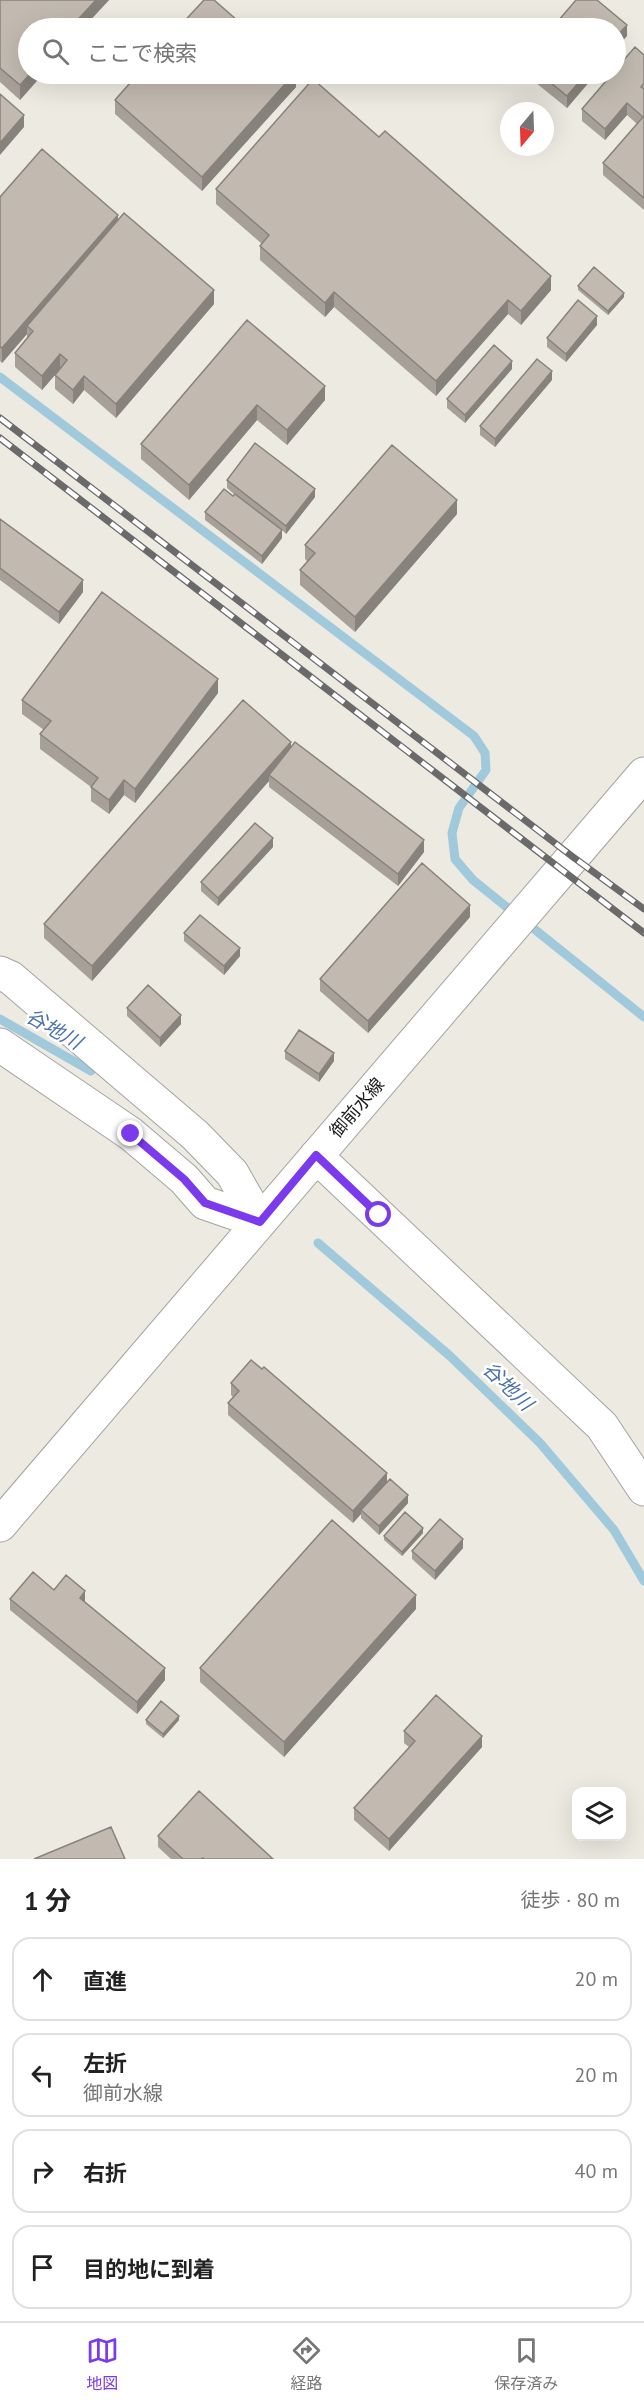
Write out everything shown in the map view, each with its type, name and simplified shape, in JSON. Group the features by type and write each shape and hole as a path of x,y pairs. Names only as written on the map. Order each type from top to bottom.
{"street":[{"name":"御前水線","path":"0,1525 644,774"},
{"path":"0,973 11,978 195,1135 232,1173 260,1222"},
{"path":"0,1045 131,1134 184,1179 205,1203 260,1222"},
{"path":"316,1155 602,1426 644,1490"}],"building":[{"path":"0,0 96,0 79,18 18,18 18,83 0,68"},
{"path":"204,0 214,0 235,18 187,18"},
{"path":"576,0 597,0 619,18 561,18"},
{"path":"635,47 644,55 644,83 641,87 644,89 644,198 603,163 643,117 627,103 605,129 582,109 603,84 626,84 626,57"},
{"path":"129,84 285,84 202,177 115,100"},
{"path":"309,84 319,84 379,137 385,131 551,276 521,311 508,300 436,381 334,292 325,303 260,246 269,235 216,189"},
{"path":"552,84 577,84 567,96"},
{"path":"0,94 24,115 0,143"},
{"path":"42,149 118,215 2,348 0,347 0,197"},
{"path":"124,213 214,290 116,404 84,376 73,390 55,375 67,360 60,354 42,376 15,353 33,331 27,326"},
{"path":"594,267 624,293 608,311 578,286"},
{"path":"578,300 597,316 566,354 547,338"},
{"path":"247,320 325,386 287,430 257,405 189,485 141,444"},
{"path":"494,345 512,361 465,415 447,399"},
{"path":"537,359 552,371 495,439 480,426"},
{"path":"255,443 315,489 286,526 227,480"},
{"path":"392,445 457,500 355,617 300,570 315,553 305,545"},
{"path":"224,489 233,496 235,494 282,530 262,556 205,512"},
{"path":"0,519 83,580 59,612 0,568"},
{"path":"102,592 218,679 135,789 124,780 109,800 91,787 98,778 40,734 51,721 22,700"},
{"path":"243,700 291,742 92,966 44,924"},
{"path":"295,742 424,840 398,874 269,775"},
{"path":"255,823 273,838 218,898 201,882"},
{"path":"422,863 470,905 368,1021 320,979"},
{"path":"200,915 240,948 224,966 184,933"},
{"path":"148,985 181,1015 160,1038 127,1008"},
{"path":"299,1030 334,1053 319,1074 285,1051"},
{"path":"251,1360 262,1369 264,1367 387,1473 353,1511 228,1403 239,1391 231,1383"},
{"path":"390,1479 408,1495 379,1526 361,1510"},
{"path":"405,1512 423,1528 402,1552 384,1536"},
{"path":"440,1519 463,1539 435,1571 412,1551"},
{"path":"332,1520 416,1595 284,1742 200,1668"},
{"path":"33,1572 54,1590 66,1575 85,1591 80,1598 165,1668 137,1702 10,1599"},
{"path":"436,1695 482,1736 389,1839 354,1808 415,1741 404,1731"},
{"path":"161,1701 179,1716 163,1734 146,1720"},
{"path":"199,1791 273,1859 183,1859 158,1836"},
{"path":"111,1827 125,1859 34,1859"}],"waterway":[{"path":"0,377 474,736 485,753 486,770 459,808 452,833 455,859 473,880 644,1017"},
{"name":"谷地川","path":"0,1019 91,1071"},
{"name":"谷地川","path":"318,1243 450,1356 540,1443 614,1530 644,1581"}],"railway":[{"path":"0,418 644,909"},
{"path":"0,438 644,933"}],"route":[{"path":"131,1134 184,1179 205,1203 260,1222 316,1155 379,1215"}]}
